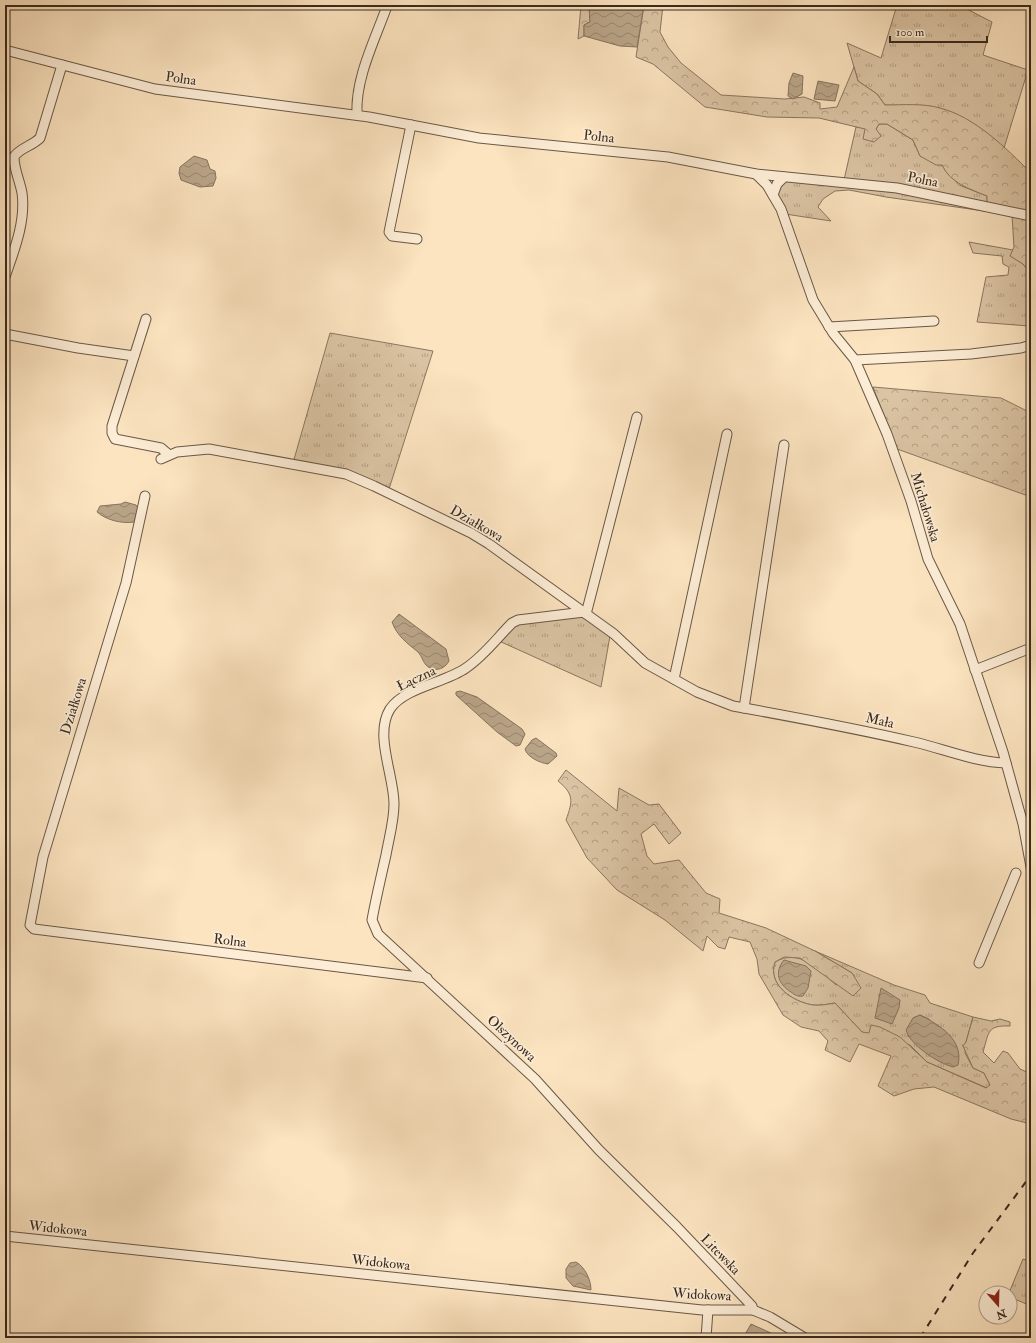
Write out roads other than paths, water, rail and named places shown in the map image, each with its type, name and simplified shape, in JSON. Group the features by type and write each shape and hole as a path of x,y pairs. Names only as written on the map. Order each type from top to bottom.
{"street":[{"path":"357,115 356,100 361,80 387,6"},
{"name":"Polna","path":"5,50 155,89 357,115 479,138 668,157 756,174 897,188 1031,216"},
{"path":"5,277 16,243 23,211 22,193 16,177 14,157 18,152 33,145 40,138 62,65"},
{"path":"411,125 388,232 392,236 417,239"},
{"name":"Michałowska","path":"756,174 767,184 781,209 813,300 829,327 855,360 887,434 911,501 928,560 960,624 1006,763 1023,824 1031,867"},
{"path":"773,195 777,184 784,177"},
{"path":"5,334 78,348 134,356 146,318"},
{"path":"829,327 934,321"},
{"path":"855,360 972,354 1021,348 1031,345"},
{"name":"Działkowa","path":"134,356 112,426 112,433 115,439 161,448 165,457 192,449 209,449 346,474 471,533 489,544 614,634 645,662 715,700 745,708"},
{"path":"585,613 637,418"},
{"path":"674,679 727,434"},
{"path":"745,708 784,445"},
{"name":"Działkowa","path":"30,926 43,857 126,583 145,496"},
{"name":"Łączna","path":"373,926 372,920 394,816 393,792 383,737 385,720 391,709 400,699 430,684 450,678 467,668 482,655 512,623 518,620 585,613"},
{"path":"975,670 1031,648"},
{"name":"Mała","path":"745,708 848,727 934,746 989,762 1006,763"},
{"path":"979,964 1016,873"},
{"name":"Rolna","path":"30,926 34,929 427,978"},
{"name":"Olszynowa","path":"373,926 378,934 535,1079 599,1150 626,1176"},
{"name":"Litewska","path":"626,1176 752,1306 753,1310 770,1317 805,1338"},
{"name":"Widokowa","path":"5,1236 708,1310 753,1310"},
{"path":"706,1338 708,1310"}],"water":[{"path":"589,5 644,5 637,47 620,46 584,36 584,25 590,22"},
{"path":"793,73 803,76 802,94 793,99 788,96 789,83"},
{"path":"818,81 839,85 835,101 814,99"},
{"path":"194,156 207,160 210,169 215,171 216,178 213,186 200,187 181,180 179,173 180,167"},
{"path":"125,502 136,505 138,508 134,522 114,521 97,512 100,506 121,504"},
{"path":"399,614 446,649 449,661 445,666 439,669 432,669 425,664 421,655 406,642 394,627 392,622"},
{"path":"460,691 477,697 522,729 525,734 520,745 516,746 497,732 456,695 456,692"},
{"path":"536,738 556,753 557,756 548,764 534,759 526,752 525,749 532,740"},
{"path":"784,960 806,966 811,971 808,988 803,996 794,994 780,982 778,973"},
{"path":"881,988 900,1000 899,1008 892,1024 875,1018"},
{"path":"920,1015 949,1034 957,1048 959,1056 958,1065 953,1067 940,1062 925,1053 913,1042 906,1030 913,1018"},
{"path":"576,1262 587,1274 591,1290 573,1286 566,1278 566,1269 570,1263"},
{"path":"751,1324 782,1338 743,1338"}],"railway":[{"path":"920,1338 973,1253 1031,1175"}]}
